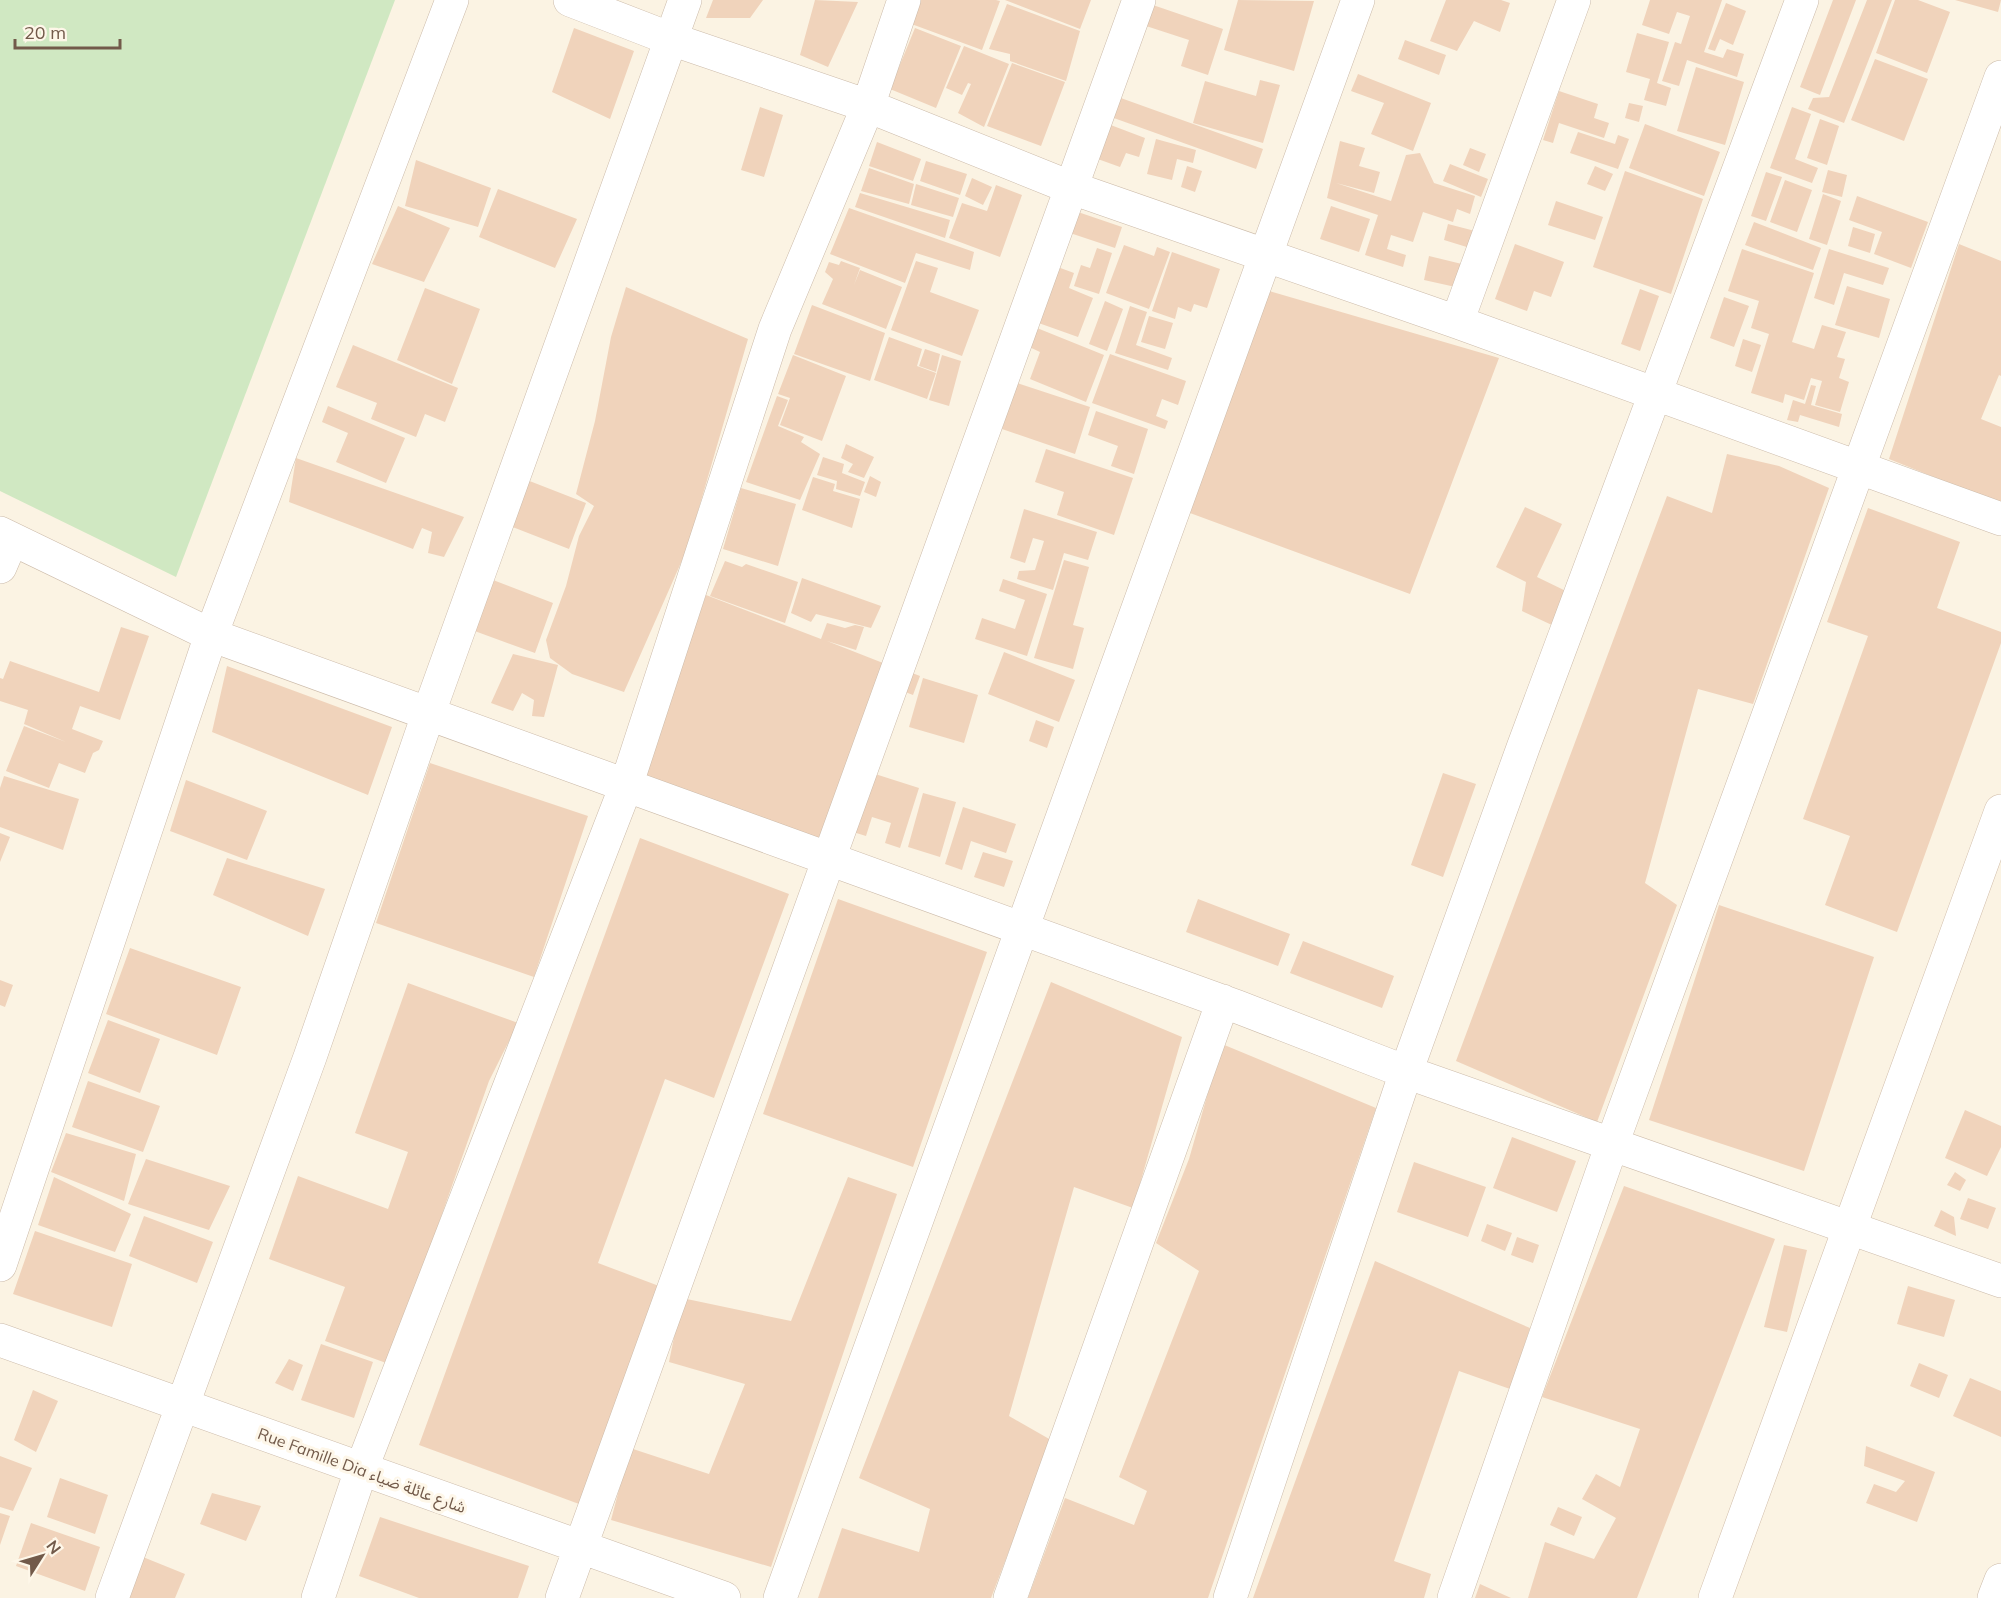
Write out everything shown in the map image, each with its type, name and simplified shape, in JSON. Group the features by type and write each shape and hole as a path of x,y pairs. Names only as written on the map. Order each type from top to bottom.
{"street":[{"path":"0,1264 211,635 452,0"},
{"path":"570,0 671,39 868,106 1072,188 1457,322 2001,519"},
{"path":"111,1598 310,1057 429,715 686,0"},
{"path":"318,1598 361,1470 626,786 775,329 868,106 904,0"},
{"path":"562,1598 1139,0"},
{"path":"780,1598 1358,0"},
{"path":"1457,322 1574,0"},
{"path":"1230,1598 1406,1072 1654,393 1802,0"},
{"path":"1454,1598 1612,1144 1857,466 2001,76"},
{"path":"4,546 211,635 1223,1001 1406,1072 2001,1281"},
{"path":"1715,1598 1852,1227 2001,811"},
{"path":"1010,1598 1223,1001"},
{"name":"Rue Famille Dia شارع عائلة ضياء","path":"0,1340 724,1598"},
{"path":"1995,1598 2001,1580"}],"green space":[{"path":"0,0 395,0 176,577 0,491"}],"building":[{"path":"713,0 763,0 750,18 706,18"},
{"path":"815,0 858,2 828,67 800,55"},
{"path":"915,0 1000,1 982,50 906,22"},
{"path":"1005,0 1091,0 1080,29"},
{"path":"1238,0 1314,1 1294,71 1224,50"},
{"path":"1446,0 1501,0 1510,3 1500,32 1474,21 1457,51 1430,41"},
{"path":"1650,0 1722,0 1704,52 1723,58 1727,49 1744,54 1737,77 1687,60 1679,86 1662,81 1675,42 1681,44 1690,16 1677,12 1669,34 1642,25"},
{"path":"1833,0 1856,0 1820,95 1800,87"},
{"path":"1867,0 1892,0 1844,123 1808,109 1813,98 1829,97"},
{"path":"1895,0 1918,0 1950,12 1927,73 1876,53"},
{"path":"1955,0 2001,0 1998,12"},
{"path":"1726,3 1746,11 1733,45 1720,39 1715,51 1708,49"},
{"path":"1007,4 1080,31 1066,81 1010,61 1010,54 989,49"},
{"path":"1150,4 1223,29 1208,75 1181,66 1189,40 1143,25"},
{"path":"574,28 634,51 610,119 552,92"},
{"path":"915,28 961,46 936,108 890,89"},
{"path":"1637,33 1669,42 1657,83 1671,88 1666,106 1644,100 1650,79 1626,72"},
{"path":"1405,40 1446,55 1439,75 1398,59"},
{"path":"964,46 1009,64 984,127 958,113 971,84 968,83 962,95 946,88"},
{"path":"1875,59 1928,79 1904,141 1851,120"},
{"path":"1012,63 1065,82 1041,146 987,126"},
{"path":"1696,67 1744,82 1725,145 1677,131"},
{"path":"1358,74 1431,103 1413,151 1371,134 1384,103 1351,91"},
{"path":"1260,80 1280,85 1263,143 1193,123 1205,81 1256,96"},
{"path":"1559,91 1598,104 1594,118 1609,123 1604,138 1559,123 1553,143 1543,140"},
{"path":"1118,97 1263,149 1256,169 1111,117"},
{"path":"1629,103 1643,106 1639,122 1625,118"},
{"path":"760,107 783,115 764,177 741,170"},
{"path":"1792,107 1811,114 1795,159 1818,168 1812,183 1770,168"},
{"path":"1820,119 1839,126 1827,165 1807,158"},
{"path":"1108,124 1145,138 1139,157 1126,153 1120,167 1095,158"},
{"path":"1645,124 1720,152 1704,196 1629,168"},
{"path":"1578,132 1615,144 1618,135 1629,139 1618,169 1570,153"},
{"path":"1156,139 1196,150 1193,163 1177,159 1172,180 1147,174"},
{"path":"1340,141 1365,148 1359,166 1380,172 1374,193 1336,183 1391,201 1406,155 1420,153 1434,183 1475,196 1470,214 1457,209 1453,222 1423,212 1413,242 1391,235 1387,249 1406,255 1403,267 1365,255 1378,215 1327,198"},
{"path":"877,142 921,159 913,181 869,166"},
{"path":"1470,148 1486,154 1479,172 1463,165"},
{"path":"416,160 491,188 478,227 405,206"},
{"path":"926,161 967,174 960,195 920,181"},
{"path":"1450,164 1488,179 1481,197 1443,181"},
{"path":"1187,166 1202,171 1195,192 1181,187"},
{"path":"1595,166 1613,174 1605,191 1587,184"},
{"path":"869,168 914,184 909,204 861,191"},
{"path":"1828,170 1847,175 1842,197 1822,192"},
{"path":"1625,171 1703,199 1671,294 1593,267"},
{"path":"1766,172 1782,177 1766,221 1751,216"},
{"path":"972,178 992,187 983,205 965,196"},
{"path":"1785,180 1812,190 1797,232 1770,222"},
{"path":"916,184 959,198 953,217 911,205"},
{"path":"996,185 1022,195 1000,257 949,238 962,203 987,211"},
{"path":"498,189 577,219 555,268 479,237"},
{"path":"860,193 950,220 945,238 855,207"},
{"path":"1823,194 1841,201 1827,245 1809,239"},
{"path":"1857,196 1928,222 1911,268 1874,254 1882,232 1849,220"},
{"path":"1556,201 1603,217 1595,240 1548,225"},
{"path":"398,206 450,228 424,282 372,264"},
{"path":"1331,206 1370,219 1359,252 1320,239"},
{"path":"849,208 974,252 970,270 916,253 905,283 830,254"},
{"path":"1075,211 1122,227 1115,248 1067,232"},
{"path":"1754,222 1821,248 1813,270 1745,245"},
{"path":"1448,224 1475,231 1470,248 1444,240"},
{"path":"1853,227 1875,234 1870,253 1848,246"},
{"path":"1515,244 1564,262 1551,297 1534,291 1527,311 1495,299"},
{"path":"1959,244 2001,261 2001,376 1999,375 1981,419 2001,427 2001,504 1889,459"},
{"path":"1124,245 1154,256 1157,247 1170,252 1149,309 1106,293"},
{"path":"1097,248 1112,253 1099,294 1074,286 1081,265 1090,268"},
{"path":"1742,249 1814,273 1792,342 1814,349 1822,325 1846,332 1837,357 1845,359 1839,378 1849,382 1840,412 1815,405 1822,381 1811,378 1804,400 1785,394 1783,403 1751,393 1769,334 1751,328 1759,301 1728,291"},
{"path":"1829,249 1889,268 1883,285 1844,273 1834,305 1814,298"},
{"path":"1172,252 1220,269 1207,308 1194,304 1191,312 1178,307 1175,319 1152,311"},
{"path":"1429,256 1466,265 1460,288 1424,280"},
{"path":"841,261 860,268 854,285 860,270 902,287 886,329 822,304 833,279 825,272 829,262 839,265"},
{"path":"916,261 938,268 930,292 979,310 962,356 891,330"},
{"path":"1055,266 1074,273 1069,288 1093,298 1078,337 1033,321"},
{"path":"1847,286 1890,299 1879,338 1835,325"},
{"path":"626,287 748,339 687,549 624,692 572,674 550,658 546,640 566,586 579,536 594,506 576,494 595,421 611,337"},
{"path":"425,288 480,309 452,384 397,360"},
{"path":"1640,289 1659,296 1640,351 1621,344"},
{"path":"1266,290 1499,358 1410,594 1190,513"},
{"path":"1724,297 1749,306 1734,347 1710,338"},
{"path":"1105,301 1123,309 1107,351 1089,344"},
{"path":"812,305 885,333 870,381 794,354"},
{"path":"1130,306 1147,312 1136,345 1172,358 1168,370 1115,353"},
{"path":"1149,316 1173,323 1165,349 1141,342"},
{"path":"1032,326 1104,355 1086,402 1030,379 1040,352 1025,345"},
{"path":"889,337 922,349 917,366 936,373 927,399 874,380"},
{"path":"1743,339 1761,345 1752,372 1735,366"},
{"path":"353,345 458,388 445,422 425,414 416,437 371,419 377,403 336,387"},
{"path":"925,349 940,354 936,372 919,366"},
{"path":"1110,354 1186,381 1178,405 1162,399 1156,416 1168,421 1165,429 1092,403"},
{"path":"793,355 846,376 822,441 780,425 790,398 778,394"},
{"path":"942,355 961,361 949,406 929,400"},
{"path":"1017,383 1090,407 1075,454 1002,429"},
{"path":"1811,385 1816,386 1811,405 1842,414 1839,427 1800,415 1798,422 1787,420 1793,400 1805,404"},
{"path":"777,396 788,400 778,426 804,437 801,442 820,454 800,500 746,482"},
{"path":"328,406 405,438 386,483 336,462 348,433 322,422"},
{"path":"1096,411 1148,429 1134,474 1111,466 1118,446 1088,435"},
{"path":"846,444 874,457 864,478 848,472 853,464 841,458"},
{"path":"1046,449 1133,478 1114,535 1057,515 1064,492 1035,482"},
{"path":"1727,454 1779,466 1829,488 1753,704 1698,689 1645,883 1677,905 1597,1122 1456,1061 1667,496 1712,513"},
{"path":"823,457 844,464 842,473 865,482 860,496 836,489 837,481 817,475"},
{"path":"296,458 464,517 444,557 428,553 432,532 422,528 413,549 289,502"},
{"path":"870,476 881,482 876,497 864,492"},
{"path":"813,477 835,484 833,491 860,499 852,528 802,510"},
{"path":"527,480 586,503 569,549 510,526"},
{"path":"741,488 796,504 778,566 723,549"},
{"path":"1525,507 1562,524 1537,577 1570,593 1554,626 1522,611 1526,582 1496,567"},
{"path":"1868,508 1960,542 1937,608 2001,632 2001,643 1897,932 1825,905 1850,836 1803,819 1868,636 1827,622"},
{"path":"1024,509 1097,532 1088,560 1064,553 1053,590 1017,579 1019,571 1035,570 1044,541 1033,538 1025,563 1010,558"},
{"path":"1064,560 1089,567 1073,625 1084,628 1073,669 1034,658"},
{"path":"725,561 742,567 746,564 798,582 785,623 710,596"},
{"path":"480,575 553,603 535,653 461,626"},
{"path":"802,578 881,606 871,628 816,614 811,622 791,613"},
{"path":"1003,579 1047,594 1027,656 975,639 982,618 1015,629 1025,600 999,591"},
{"path":"706,595 821,639 827,623 845,628 855,625 864,627 856,650 827,641 883,663 818,845 641,779"},
{"path":"121,627 149,636 120,720 80,706 72,729 103,741 99,750 93,753 85,773 59,763 49,788 6,771 24,726 66,742 24,724 28,710 0,701 0,678 3,679 10,661 99,692"},
{"path":"1004,652 1075,680 1059,722 988,694"},
{"path":"513,654 558,665 544,717 532,716 534,700 522,693 513,711 491,703"},
{"path":"227,666 392,727 368,795 212,732"},
{"path":"907,671 920,676 913,695 900,690"},
{"path":"923,678 978,695 964,743 909,727"},
{"path":"1036,720 1054,727 1047,748 1029,741"},
{"path":"430,763 588,816 534,977 376,923"},
{"path":"872,773 919,788 900,848 885,843 891,823 872,817 866,836 853,832"},
{"path":"1443,773 1476,784 1443,877 1411,865"},
{"path":"4,776 79,799 63,850 0,827 0,788"},
{"path":"186,780 267,811 247,860 170,831"},
{"path":"923,793 956,802 940,857 908,847"},
{"path":"963,807 1016,824 1006,853 971,841 962,870 945,864"},
{"path":"0,833 10,837 0,862"},
{"path":"640,838 789,894 714,1098 665,1079 598,1263 659,1286 579,1504 419,1445"},
{"path":"983,852 1013,861 1004,887 974,877"},
{"path":"227,858 325,889 308,936 213,895"},
{"path":"838,899 987,952 913,1167 763,1114"},
{"path":"1198,899 1290,934 1278,966 1186,932"},
{"path":"1719,905 1874,957 1804,1171 1649,1120"},
{"path":"1303,941 1394,976 1382,1008 1290,973"},
{"path":"130,948 241,987 217,1055 106,1014"},
{"path":"0,980 13,985 5,1007 0,1005"},
{"path":"1051,982 1182,1037 1133,1208 1074,1187 1009,1416 1051,1440 991,1598 818,1598 842,1528 919,1552 930,1509 859,1478"},
{"path":"408,983 518,1023 489,1081 389,1364 325,1341 345,1287 269,1259 298,1176 388,1209 408,1152 355,1133"},
{"path":"108,1020 160,1039 140,1093 88,1073"},
{"path":"1222,1044 1376,1108 1208,1598 1028,1598 1065,1498 1134,1525 1147,1491 1119,1477 1199,1271 1156,1243 1189,1159"},
{"path":"88,1081 160,1106 143,1152 72,1127"},
{"path":"1965,1110 2001,1126 2001,1147 1987,1176 1945,1158"},
{"path":"66,1133 136,1154 124,1201 51,1172"},
{"path":"1512,1137 1576,1161 1557,1212 1493,1188"},
{"path":"146,1159 230,1186 209,1230 128,1204"},
{"path":"1414,1162 1486,1187 1468,1237 1397,1212"},
{"path":"1955,1172 1966,1180 1960,1191 1947,1185"},
{"path":"54,1177 131,1214 115,1252 38,1225"},
{"path":"848,1177 897,1194 771,1567 611,1520 630,1448 709,1474 745,1384 669,1362 682,1298 791,1321"},
{"path":"1624,1186 1775,1239 1637,1598 1528,1598 1545,1542 1594,1559 1616,1518 1582,1499 1596,1474 1620,1487 1640,1429 1542,1397"},
{"path":"1968,1198 1996,1208 1988,1229 1960,1219"},
{"path":"1941,1210 1954,1217 1956,1236 1934,1226"},
{"path":"144,1216 213,1242 197,1283 129,1256"},
{"path":"1487,1224 1512,1233 1505,1251 1481,1241"},
{"path":"35,1231 132,1264 112,1327 13,1294"},
{"path":"1517,1237 1539,1245 1533,1263 1511,1255"},
{"path":"1784,1245 1807,1250 1787,1332 1764,1327"},
{"path":"1375,1261 1530,1328 1510,1389 1459,1371 1394,1561 1431,1574 1424,1598 1253,1598"},
{"path":"1908,1286 1955,1300 1944,1337 1897,1324"},
{"path":"321,1344 373,1362 354,1418 301,1400"},
{"path":"289,1359 303,1365 293,1391 275,1383"},
{"path":"1919,1363 1948,1375 1939,1398 1910,1386"},
{"path":"1970,1378 2001,1391 2001,1437 1953,1416"},
{"path":"33,1390 58,1401 36,1452 14,1440"},
{"path":"1866,1446 1935,1472 1917,1522 1866,1503 1874,1484 1896,1492 1905,1481 1864,1466"},
{"path":"0,1456 32,1468 13,1511 0,1507"},
{"path":"60,1478 108,1495 95,1534 47,1517"},
{"path":"212,1493 261,1506 246,1541 200,1524"},
{"path":"1558,1507 1582,1517 1574,1536 1550,1525"},
{"path":"0,1513 10,1516 0,1545"},
{"path":"380,1517 529,1566 518,1598 419,1598 359,1576"},
{"path":"31,1523 100,1547 85,1591 16,1566"},
{"path":"138,1555 185,1574 175,1598 121,1598"},
{"path":"1480,1584 1511,1598 1475,1598"}]}
